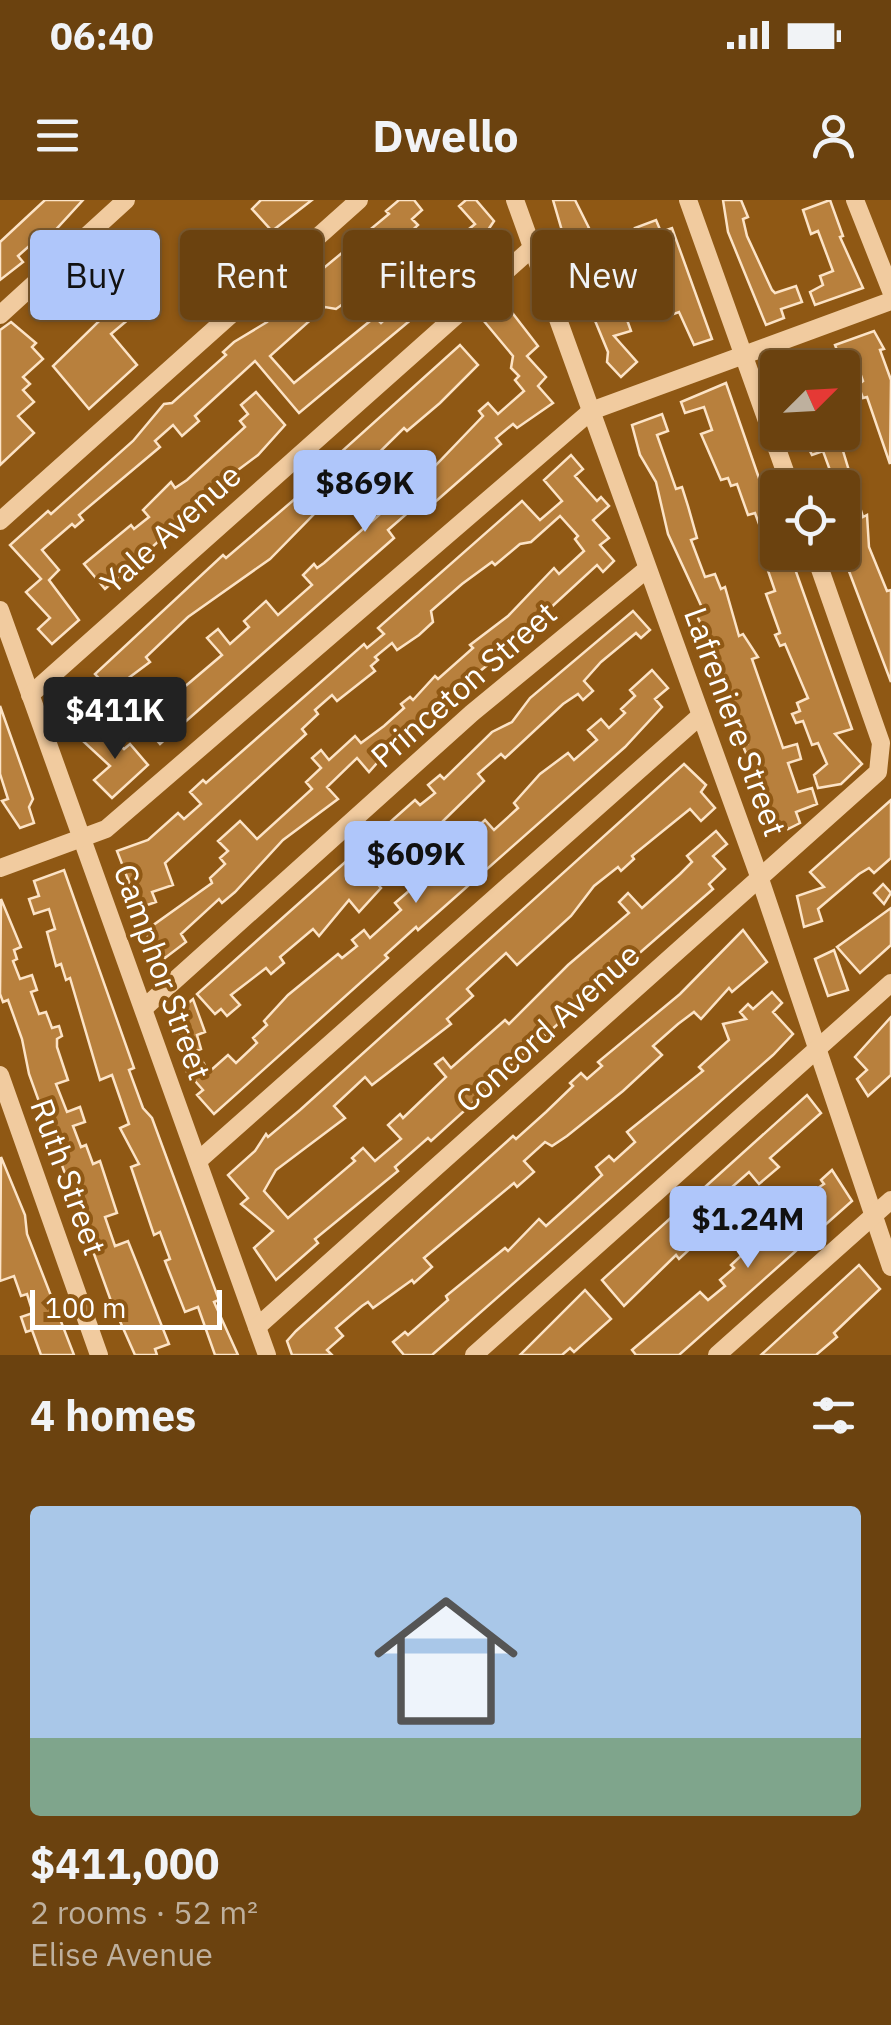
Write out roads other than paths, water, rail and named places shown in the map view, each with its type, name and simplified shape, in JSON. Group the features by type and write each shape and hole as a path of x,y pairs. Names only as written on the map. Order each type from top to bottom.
{"street":[{"path":"0,315 126,200"},
{"path":"0,521 359,200"},
{"name":"Lafreniere Street","path":"515,200 532,248"},
{"path":"688,200 785,470"},
{"path":"855,200 891,291"},
{"name":"Yale Avenue","path":"30,695 532,248"},
{"path":"0,868 106,829 591,411 891,300"},
{"name":"Lafreniere Street","path":"558,320 760,879 891,1267"},
{"name":"Princeton Street","path":"144,1008 472,712 647,570"},
{"name":"Concord Avenue","path":"257,1327 878,772 881,743 820,570"},
{"name":"Camphor Street","path":"0,610 267,1355"},
{"path":"199,1160 700,716"},
{"path":"474,1355 891,983"},
{"name":"Ruth Street","path":"0,1075 99,1355"},
{"path":"717,1355 891,1200"}]}
